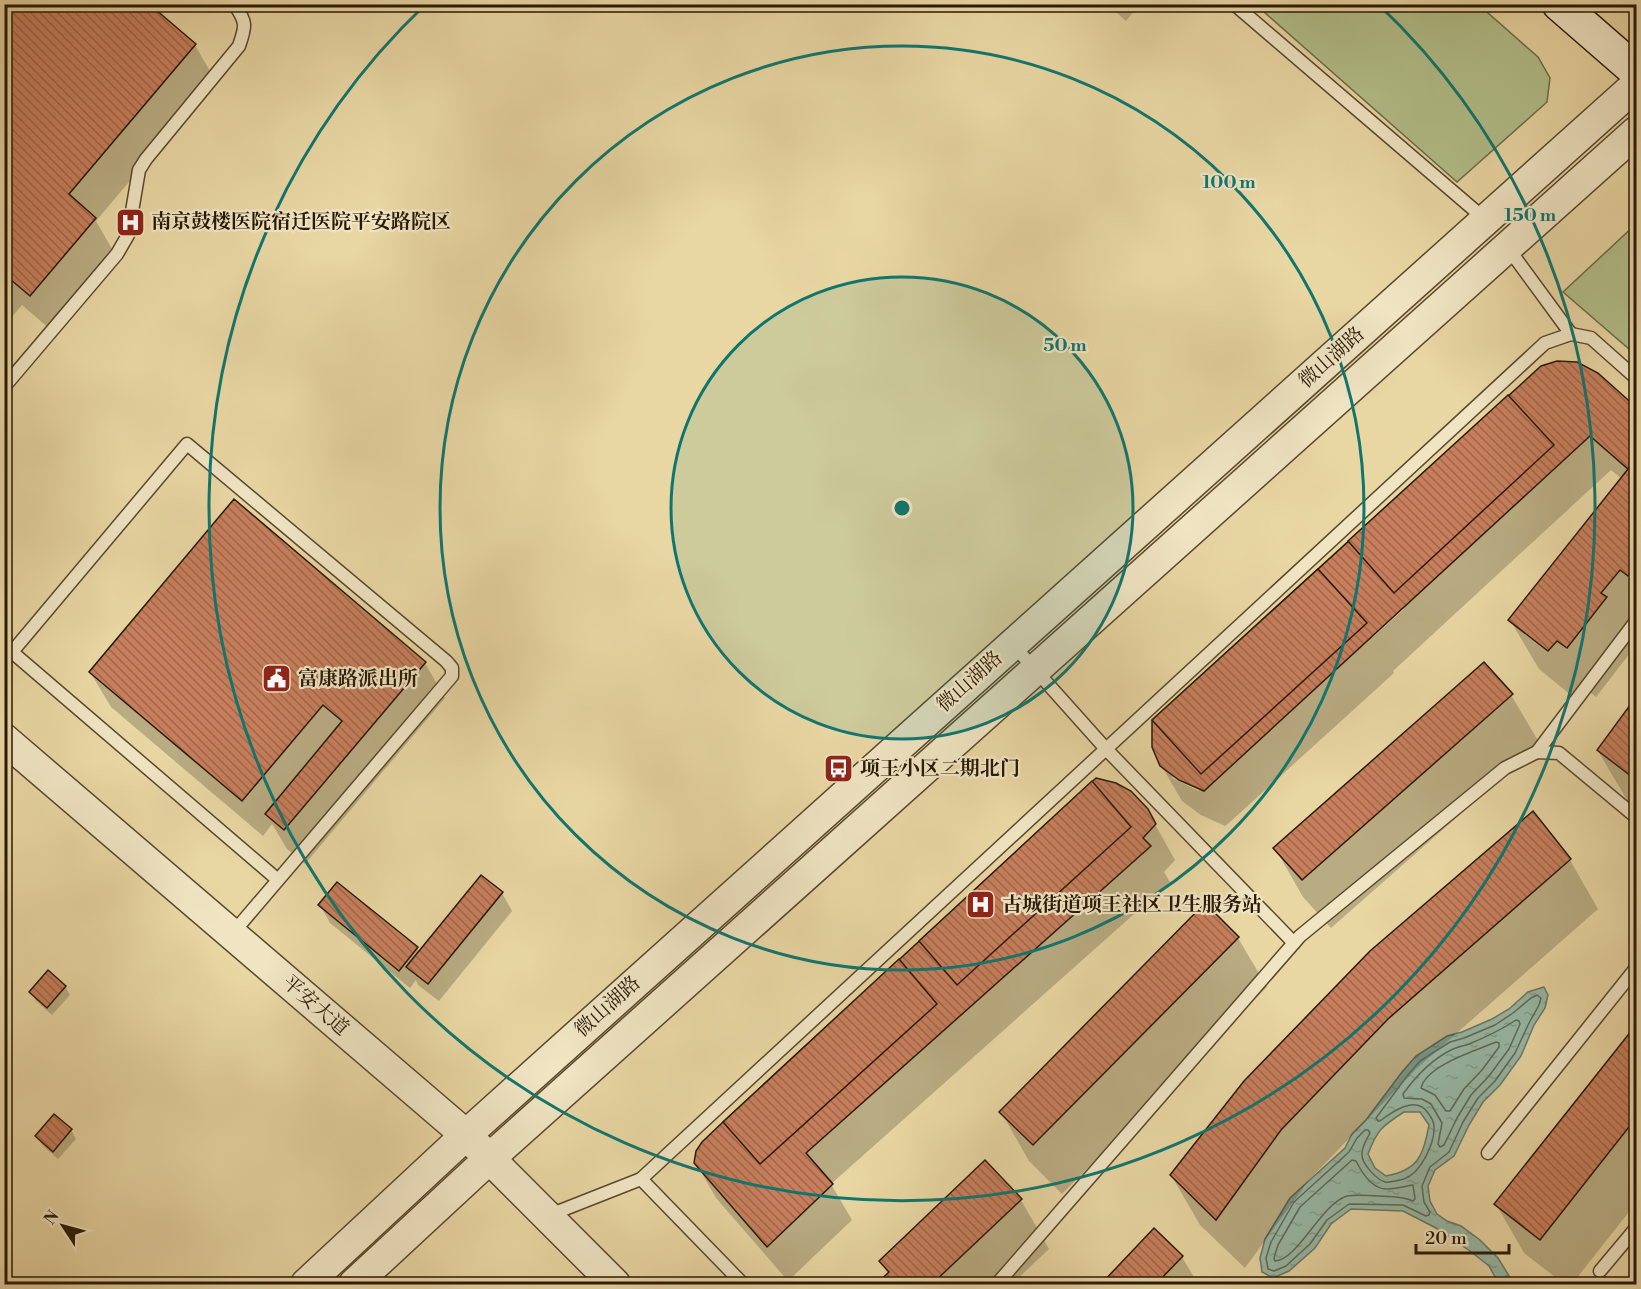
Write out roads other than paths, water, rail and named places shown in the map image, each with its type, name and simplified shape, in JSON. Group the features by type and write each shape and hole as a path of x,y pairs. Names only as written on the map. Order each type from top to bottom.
{"main road":[{"path":"1559,4 1636,71"}],"street":[{"name":"微山湖路","path":"306,1284 466,1135 1636,85"},
{"name":"微山湖路","path":"354,1284 490,1158 1636,132"},
{"name":"平安大道","path":"4,739 466,1135 615,1284"}],"lane":[{"path":"4,387 117,254 128,235 139,170 239,46 245,29 243,16 234,4"},
{"path":"1234,4 1486,220"},
{"path":"1508,247 1571,334"},
{"path":"547,1216 641,1179 1545,343 1571,334 1591,338 1636,378"},
{"path":"232,934 452,676 452,668 187,444 12,652 278,880"},
{"path":"997,1284 1294,943 1506,768 1537,752 1636,621"},
{"path":"1012,644 1106,749 1294,943"},
{"path":"1537,752 1559,753 1636,817"},
{"path":"1488,1154 1636,968"},
{"path":"641,1179 743,1284"},
{"path":"1600,1271 1636,1228"}],"water":[{"path":"1544,987 1548,995 1545,1008 1534,1025 1521,1056 1500,1085 1483,1102 1454,1156 1435,1170 1428,1186 1430,1201 1437,1214 1461,1226 1480,1240 1498,1258 1514,1284 1499,1284 1489,1266 1470,1251 1436,1228 1403,1211 1351,1209 1331,1224 1315,1248 1289,1271 1273,1278 1262,1272 1260,1258 1265,1239 1290,1198 1345,1148 1352,1134 1366,1120 1416,1056 1447,1036 1492,1019 1509,1009 1528,992","holes":["1404,1112 1420,1112 1429,1125 1418,1160 1406,1170 1386,1176 1375,1168 1368,1154 1374,1139 1385,1125"]}],"place":[{"name":"南京鼓楼医院宿迁医院平安路院区","path":"130,222"},
{"name":"富康路派出所","path":"277,679"},
{"name":"项王小区二期北门","path":"839,769"},
{"name":"古城街道项王社区卫生服务站","path":"981,905"}]}
